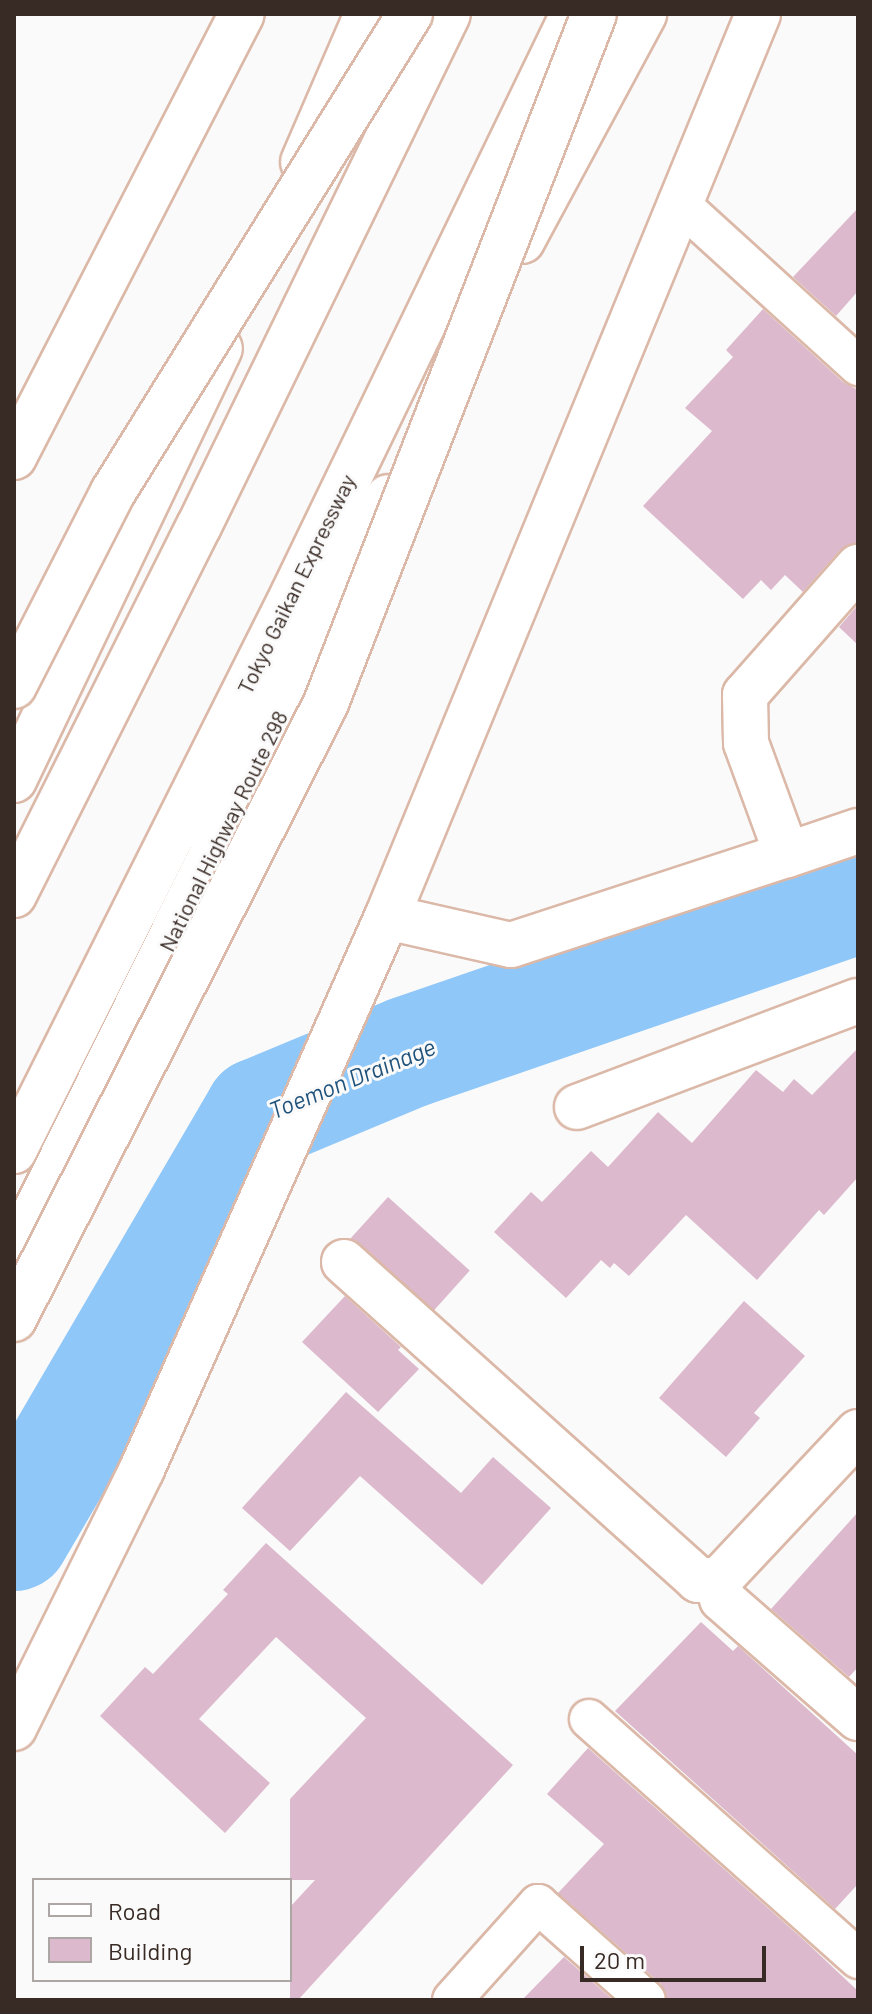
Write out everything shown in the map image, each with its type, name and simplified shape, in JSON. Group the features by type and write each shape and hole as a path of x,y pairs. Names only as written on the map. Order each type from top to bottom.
{"main road":[{"path":"14,457 242,14"},
{"path":"14,780 241,305 367,14"},
{"path":"14,686 113,492 410,14"},
{"path":"14,895 206,512 448,14"},
{"name":"Tokyo Gaikan Expressway","path":"14,1151 300,579 573,14"},
{"path":"14,1319 326,703 594,14"},
{"name":"National Highway Route 298","path":"14,1255 433,407 644,14"},
{"path":"14,1728 142,1469 387,917 678,202 758,14"},
{"path":"787,855 746,743 745,695 858,567"},
{"path":"387,917 511,945 858,831"},
{"path":"577,1107 858,1001"},
{"path":"344,1262 698,1580 719,1580 858,1432"},
{"path":"719,1580 722,1599 858,1718"}],"lane":[{"path":"678,202 858,366"},
{"path":"589,1719 858,1959"},
{"path":"452,2000 538,1904 646,2000"}],"building":[{"path":"858,208 858,291 836,316 793,277"},
{"path":"763,309 843,382 858,390 858,543 840,550 803,592 785,575 771,590 761,580 743,599 643,506 712,431 685,408 733,357 726,350"},
{"path":"858,605 858,645 839,627"},
{"path":"858,1048 858,1177 824,1215 819,1210 757,1280 686,1215 629,1276 614,1263 610,1268 601,1260 566,1298 494,1232 531,1192 542,1202 591,1151 608,1167 658,1112 692,1143 756,1070 783,1092 794,1079 812,1095"},
{"path":"388,1197 470,1271 432,1312 351,1239"},
{"path":"345,1296 401,1347 398,1350 419,1369 378,1412 302,1342"},
{"path":"744,1301 805,1356 754,1413 760,1418 726,1457 659,1398"},
{"path":"346,1392 461,1493 493,1457 551,1508 482,1585 360,1476 290,1551 242,1508"},
{"path":"858,1512 858,1667 849,1677 771,1609"},
{"path":"266,1543 513,1765 298,2000 290,2000 292,1905 315,1880 290,1878 290,1799 366,1718 276,1637 199,1719 270,1783 225,1833 100,1716 145,1667 153,1674 228,1594 223,1590"},
{"path":"701,1622 733,1651 738,1646 858,1755 858,1884 835,1909 615,1711"},
{"path":"588,1748 806,1942 858,1991 858,2000 667,2000 661,1984 558,1893 604,1844 547,1794"},
{"path":"564,1957 613,2000 522,2000"}],"waterway":[{"name":"Toemon Drainage","path":"14,1535 260,1114 409,1052 858,897"}]}
